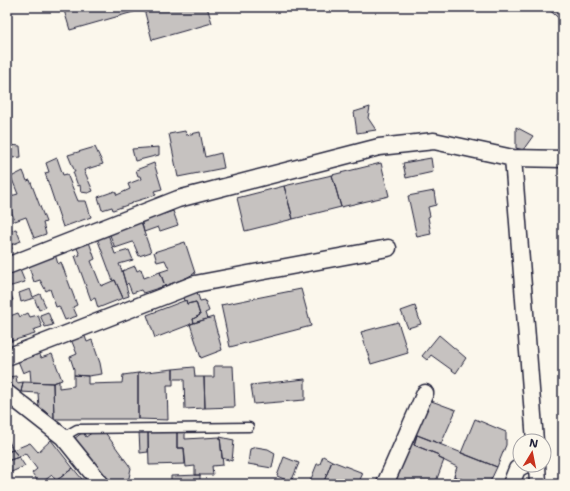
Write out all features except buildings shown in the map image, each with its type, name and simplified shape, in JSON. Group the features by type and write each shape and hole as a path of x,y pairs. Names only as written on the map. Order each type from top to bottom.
{"street":[{"path":"7,266 178,199 379,147 434,141 513,158 563,159"},
{"path":"513,158 534,433"},
{"path":"7,357 195,284 388,248"},
{"path":"7,393 63,437 101,484"},
{"path":"385,484 425,393"},
{"path":"511,484 515,473"},
{"path":"537,473 538,484"}],"lane":[{"path":"63,437 77,428 249,427"}]}
